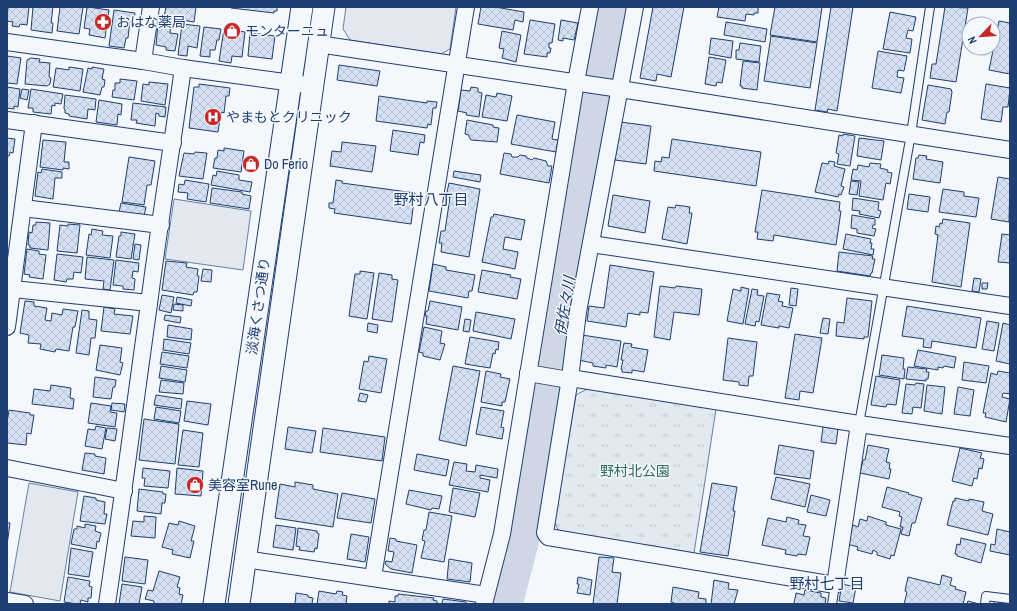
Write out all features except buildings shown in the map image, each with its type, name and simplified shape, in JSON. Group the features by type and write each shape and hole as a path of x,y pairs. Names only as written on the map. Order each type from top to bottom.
{"street":[{"path":"143,60 151,7"},
{"name":"淡海くさつ通り","path":"214,604 302,7"},
{"name":"淡海くさつ通り","path":"239,604 303,151 314,86 318,44 324,7"},
{"path":"373,577 466,7"},
{"path":"245,559 373,577 485,600 502,534 576,82 590,7"},
{"path":"635,7 566,378 545,533 548,537 835,585 859,424"},
{"path":"7,42 143,60 183,68 314,86"},
{"path":"318,44 576,82 1010,150"},
{"path":"107,604 183,68"},
{"path":"7,120 173,143"},
{"path":"7,327 34,123"},
{"path":"23,208 161,225"},
{"path":"591,244 1010,306"},
{"path":"13,289 149,303"},
{"path":"528,373 1010,446"},
{"path":"7,468 124,491"},
{"path":"7,601 25,604"}],"lane":[{"path":"859,424 911,134 930,7"},
{"path":"832,604 835,585"},
{"path":"985,604 986,596 1010,600"}],"green space":[{"name":"野村北公園","path":"587,389 716,409 694,553 559,531 554,522 576,395"}],"shaded area":[{"path":"346,7 456,7 450,49 441,54 350,40 343,29"},
{"path":"174,199 251,211 243,270 165,259"},
{"path":"29,483 78,492 60,601 10,592"}],"waterway":[{"name":"伊佐々川","path":"506,604 522,543 551,391 614,7"}],"place":[{"name":"おはな薬局","path":"103,22"},
{"name":"モンターニュ","path":"232,31"},
{"name":"やまもとクリニック","path":"213,117"},
{"name":"Do Ferio","path":"251,164"},
{"name":"美容室Rune","path":"195,485"}],"district":[{"name":"野村八丁目","path":"431,200"},
{"name":"野村七丁目","path":"827,584"}]}
